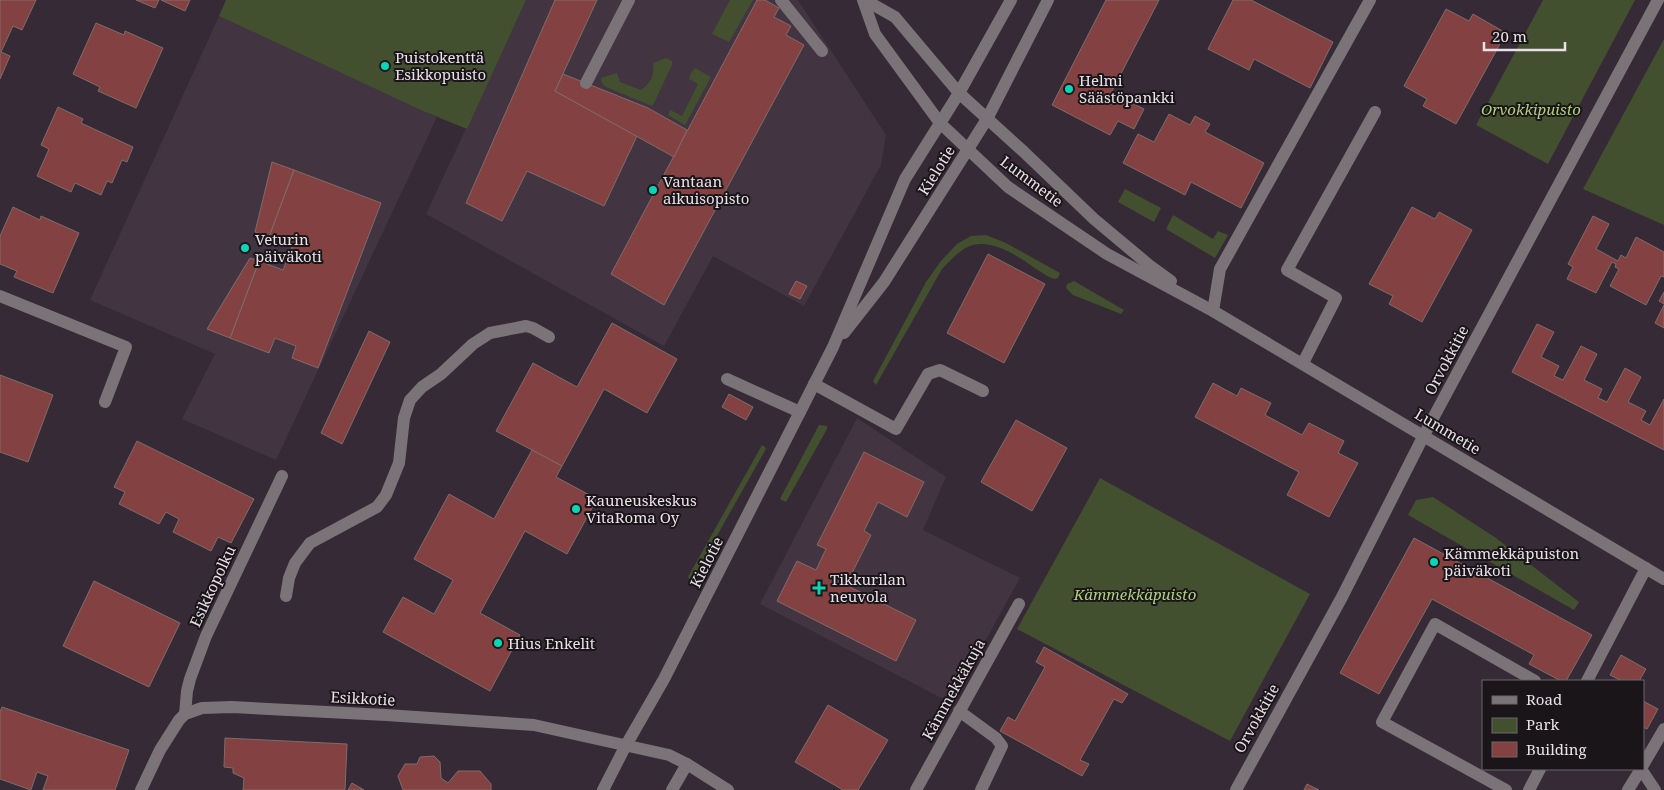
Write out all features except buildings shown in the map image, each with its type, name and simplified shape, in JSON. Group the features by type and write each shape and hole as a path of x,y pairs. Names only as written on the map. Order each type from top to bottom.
{"street":[{"path":"586,83 629,0"},
{"path":"781,0 822,52"},
{"name":"Lummetie","path":"864,0 895,17 959,93 1094,219 1149,265 1214,311"},
{"name":"Lummetie","path":"864,0 875,34 940,123 1008,187 1107,254 1214,311 1664,579"},
{"name":"Kielotie","path":"603,790 625,746 664,679 833,347 905,179 959,93 1011,0"},
{"name":"Kielotie","path":"833,347 884,282 988,119 1048,0"},
{"path":"1214,311 1220,270 1370,0"},
{"name":"Orvokkitie","path":"1236,790 1342,596 1424,435 1658,0"},
{"path":"1302,363 1336,298 1287,270 1375,112"},
{"path":"0,296 126,347 105,402"},
{"path":"286,596 289,578 295,563 310,543 377,507 386,495 399,463 404,418 410,400 422,387 441,374 473,344 490,333 526,326 549,337"},
{"path":"814,384 896,429 928,374 940,370 983,391"},
{"path":"727,379 800,412"},
{"name":"Esikkopolku","path":"184,714 190,678 206,636 282,476"},
{"path":"1587,680 1646,568"},
{"name":"Kämmekkäkuja","path":"916,790 1019,604"},
{"path":"1506,790 1382,722 1435,624 1533,680"},
{"name":"Esikkotie","path":"184,714 202,708 232,707 534,725 669,755 728,790"},
{"path":"959,711 996,738 1002,746 981,790"},
{"path":"141,790 160,750 184,714"},
{"path":"1644,764 1664,729"},
{"path":"672,790 686,764"},
{"path":"1528,790 1539,770"},
{"path":"1628,790 1641,770"},
{"path":"1643,770 1655,790"}],"shaded area":[{"name":"Vantaan aikuisopisto","path":"526,0 798,0 886,135 881,165 804,306 713,256 664,346 426,214"},
{"name":"Veturin päiväkoti","path":"219,16 437,117 276,460 182,419 215,354 90,300"},
{"path":"857,418 946,477 923,530 1020,578 951,703 760,604"}],"green space":[{"name":"Puistokenttä Esikkopuisto","path":"226,0 526,0 467,129 423,111 219,16"},
{"path":"730,0 753,0 729,42 712,34"},
{"name":"Orvokkipuisto","path":"1543,0 1635,0 1548,164 1476,125"},
{"name":"Orvokkipuisto","path":"1664,39 1664,225 1583,189"},
{"path":"666,58 672,61 672,65 652,106 606,87 602,83 601,78 617,73 620,82 641,90 651,78 653,63"},
{"path":"695,68 711,77 685,125 668,115 670,110 682,116 698,84 689,79"},
{"path":"1125,189 1161,208 1154,222 1118,202"},
{"path":"1173,215 1213,239 1218,231 1228,235 1215,258 1166,229"},
{"path":"986,235 1006,243 1060,273 1058,278 1054,279 1047,276 1012,253 993,245 973,245 964,249 942,269 876,385 873,381 926,282 941,261 957,244 971,236"},
{"path":"1074,281 1124,310 1121,314 1073,295 1066,288 1067,284"},
{"path":"819,425 827,426 827,429 786,502 780,499"},
{"path":"762,445 766,449 693,578 690,579 688,577"},
{"name":"Kämmekkäpuisto","path":"1100,478 1310,594 1230,741 1017,629"},
{"path":"1433,497 1496,538 1579,602 1574,610 1408,515 1416,500"}],"place":[{"name":"Puistokenttä Esikkopuisto","path":"385,66"},
{"name":"Helmi Säästöpankki","path":"1069,89"},
{"name":"Vantaan aikuisopisto","path":"653,190"},
{"name":"Veturin päiväkoti","path":"245,248"},
{"name":"Kauneuskeskus VitaRoma Oy","path":"576,509"},
{"name":"Kämmekkäpuiston päiväkoti","path":"1434,562"},
{"name":"Tikkurilan neuvola","path":"819,588"},
{"name":"Hius Enkelit","path":"498,643"}]}
